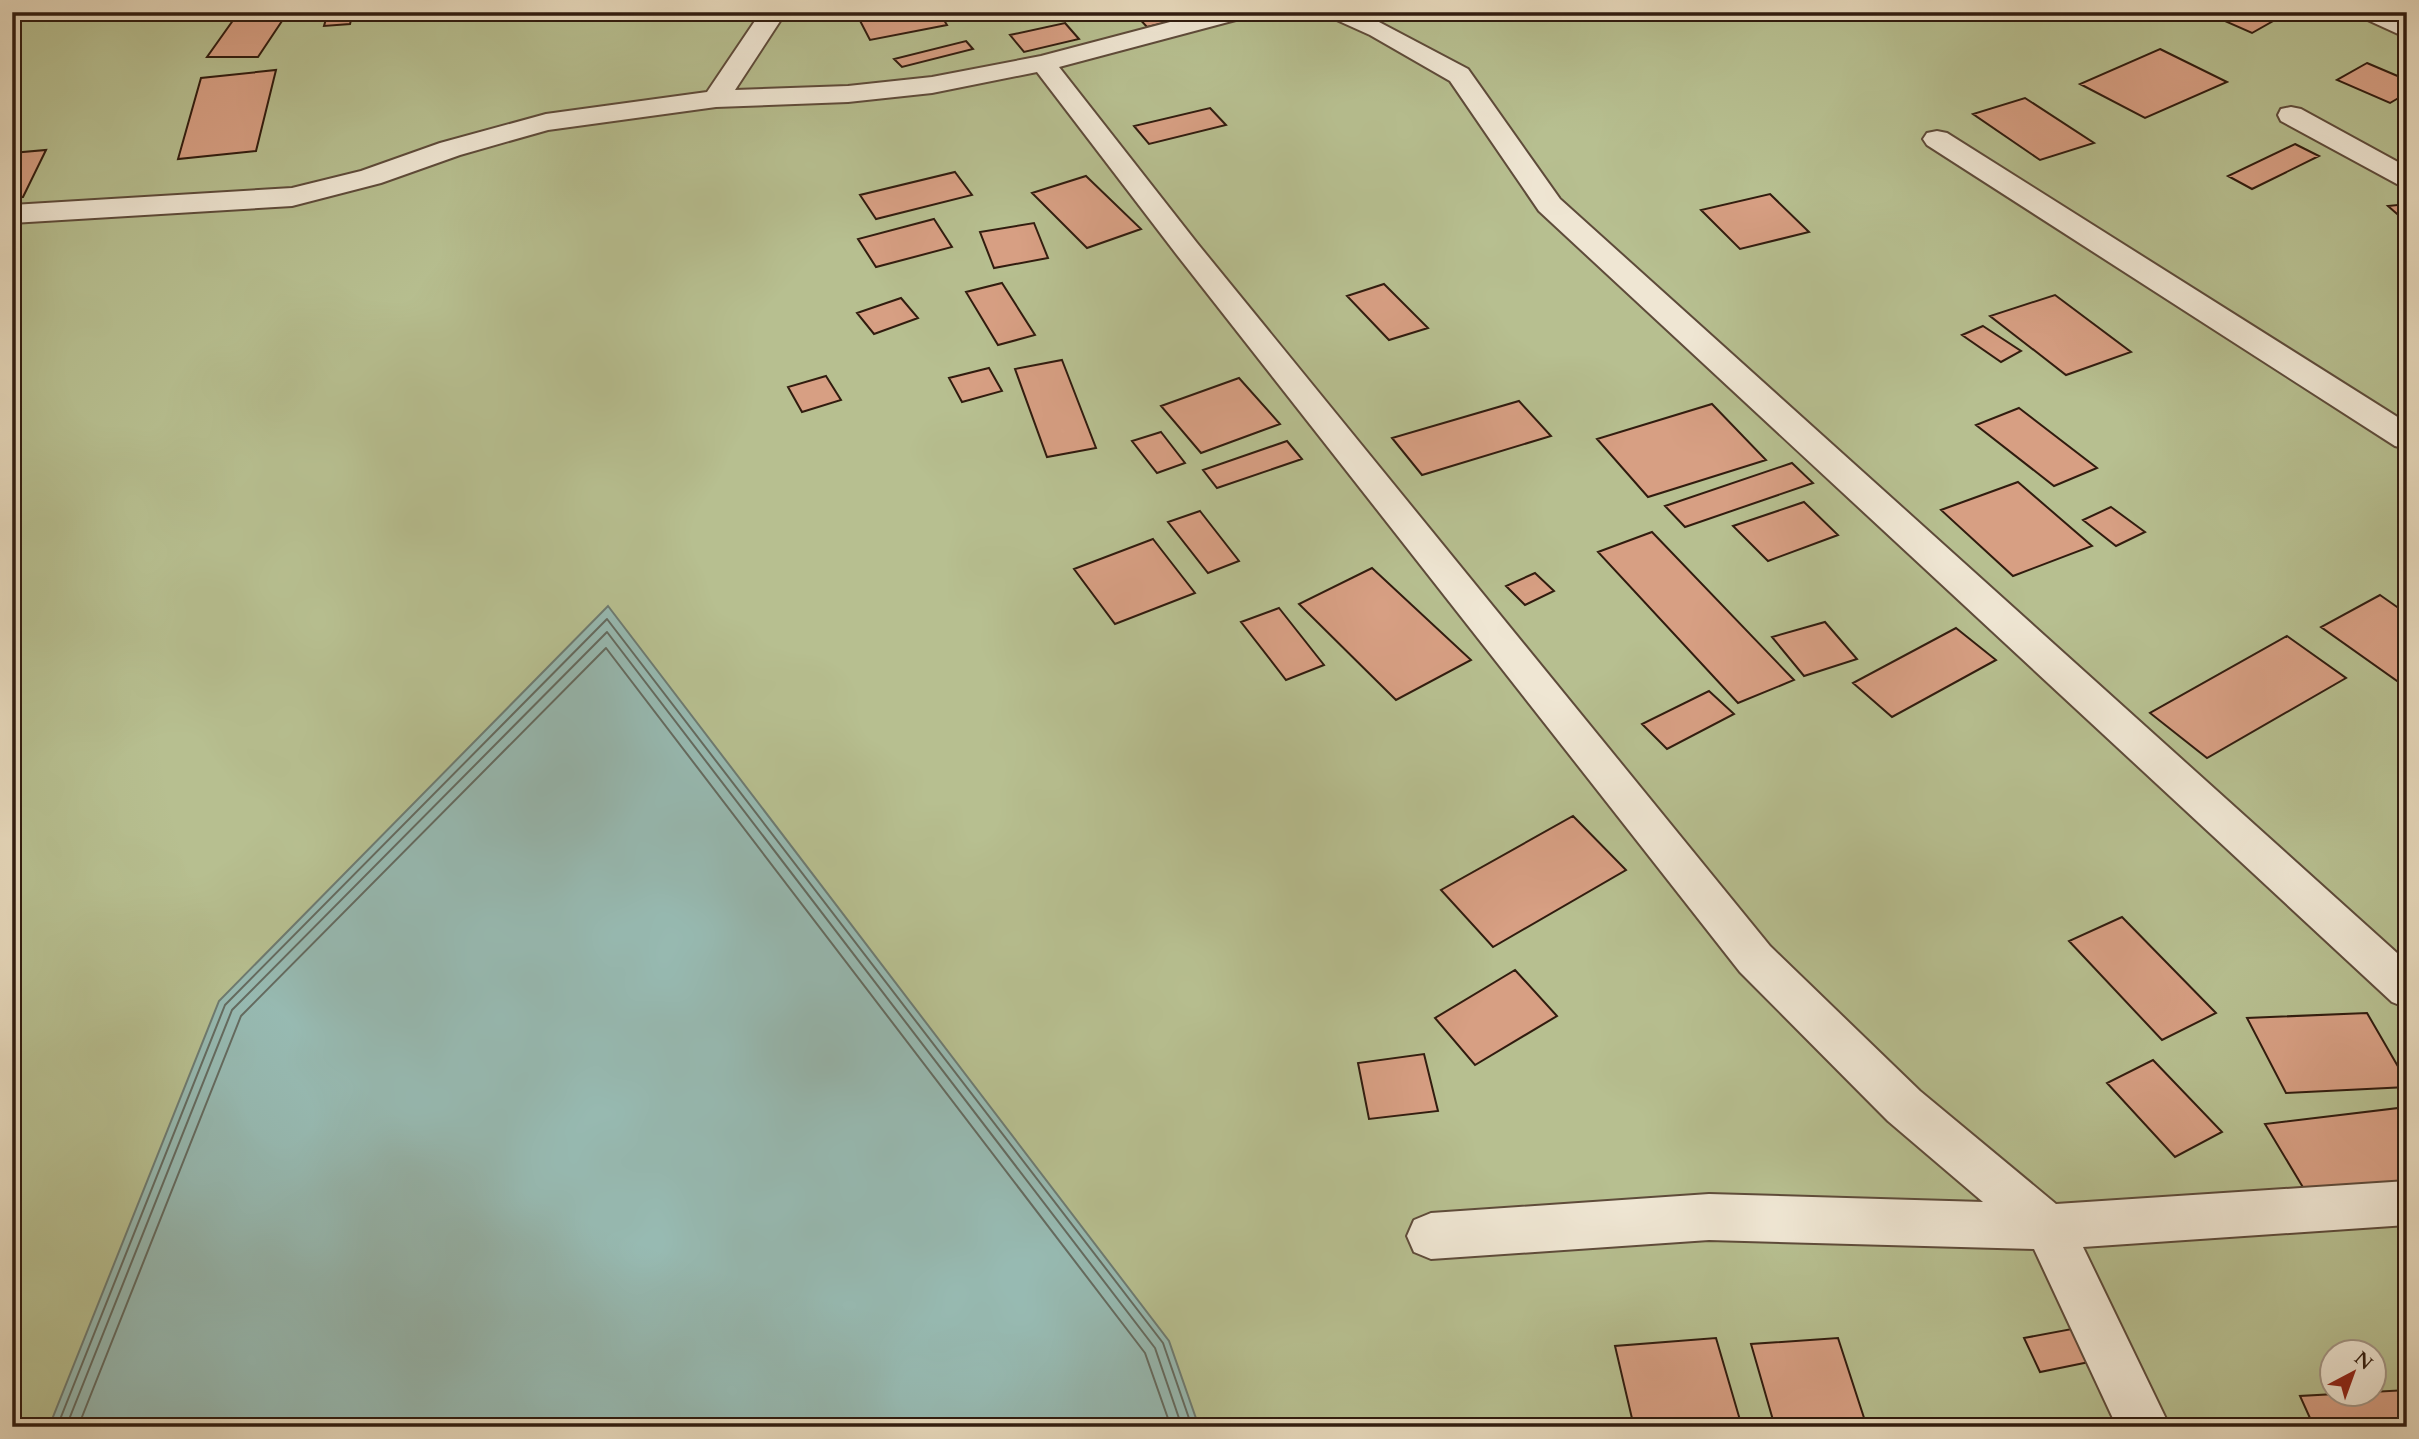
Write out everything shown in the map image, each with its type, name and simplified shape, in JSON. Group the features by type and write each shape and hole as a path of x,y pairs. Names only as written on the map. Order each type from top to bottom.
{"street":[{"path":"716,99 775,12"},
{"path":"12,214 292,197 371,177 450,149 547,122 716,99 848,94 932,85 1043,63 1238,12"},
{"path":"1339,12 1379,30 1459,75 1549,205 2407,989"},
{"path":"2371,12 2407,30"},
{"path":"1043,63 1196,260 1755,959 1904,1105 2048,1227 2144,1427"},
{"path":"2291,114 2407,178"},
{"path":"1937,139 2407,438"},
{"path":"1431,1236 1709,1216 2048,1227 2407,1203"}],"green space":[{"path":"12,12 2407,12 2407,1427 12,1427"}],"water":[{"path":"608,606 1169,1341 1199,1427 49,1427 219,1001"}],"building":[{"path":"239,12 288,12 258,57 207,57"},
{"path":"328,12 353,12 350,24 324,26"},
{"path":"939,12 947,25 870,40 856,13"},
{"path":"1133,12 1170,12 1178,20 1147,27"},
{"path":"2245,12 2289,12 2252,33 2227,22"},
{"path":"1065,23 1079,39 1024,52 1010,35"},
{"path":"966,41 973,49 902,67 894,59"},
{"path":"2160,49 2227,82 2145,118 2080,84"},
{"path":"2367,63 2407,80 2407,93 2390,103 2337,80"},
{"path":"276,70 256,151 178,159 201,78"},
{"path":"2025,98 2094,143 2040,160 1973,114"},
{"path":"1210,108 1226,125 1149,144 1134,126"},
{"path":"2295,144 2319,156 2252,189 2228,176"},
{"path":"46,150 23,197 12,198 12,153"},
{"path":"955,172 972,195 876,219 860,195"},
{"path":"1086,176 1141,229 1087,248 1032,193"},
{"path":"1770,194 1809,232 1740,249 1701,210"},
{"path":"2407,204 2407,220 2388,206"},
{"path":"934,219 952,247 876,267 858,239"},
{"path":"1034,223 1048,258 994,268 980,232"},
{"path":"1002,283 1035,335 998,345 966,292"},
{"path":"1384,284 1428,328 1389,340 1347,296"},
{"path":"2055,295 2131,352 2066,375 1990,316"},
{"path":"901,298 918,318 874,334 857,313"},
{"path":"1983,326 2021,351 2001,362 1962,335"},
{"path":"1062,360 1096,448 1047,457 1015,369"},
{"path":"989,368 1002,391 962,402 949,378"},
{"path":"826,376 841,400 802,412 788,387"},
{"path":"1239,378 1280,424 1201,453 1161,406"},
{"path":"1519,401 1551,436 1422,475 1392,438"},
{"path":"1712,404 1766,460 1648,497 1597,439"},
{"path":"2019,408 2097,468 2054,486 1976,425"},
{"path":"1161,432 1185,463 1157,473 1132,441"},
{"path":"1287,441 1302,459 1217,488 1203,470"},
{"path":"1792,463 1813,483 1685,527 1665,506"},
{"path":"2018,482 2092,546 2013,576 1941,510"},
{"path":"1804,502 1838,535 1768,561 1733,526"},
{"path":"2111,507 2145,532 2116,546 2083,520"},
{"path":"1200,511 1239,561 1208,573 1168,522"},
{"path":"1652,532 1794,680 1738,703 1598,552"},
{"path":"1153,539 1195,593 1115,624 1074,569"},
{"path":"1372,568 1471,660 1396,700 1299,604"},
{"path":"1535,573 1554,591 1525,605 1506,586"},
{"path":"2380,595 2407,614 2407,688 2321,627"},
{"path":"1279,608 1324,665 1286,680 1241,622"},
{"path":"1825,622 1857,659 1804,676 1772,637"},
{"path":"1956,628 1996,660 1892,717 1853,683"},
{"path":"2287,636 2346,678 2207,758 2150,713"},
{"path":"1709,691 1734,714 1667,749 1642,724"},
{"path":"1573,816 1626,870 1493,947 1441,890"},
{"path":"2122,917 2216,1013 2162,1040 2069,941"},
{"path":"1515,970 1557,1016 1475,1065 1435,1018"},
{"path":"2367,1013 2407,1082 2407,1087 2286,1093 2247,1018"},
{"path":"1424,1054 1438,1111 1369,1119 1358,1063"},
{"path":"2153,1060 2222,1132 2175,1157 2107,1083"},
{"path":"2407,1107 2407,1181 2307,1194 2265,1124"},
{"path":"2077,1328 2094,1361 2040,1372 2024,1338"},
{"path":"1716,1338 1740,1420 1634,1427 1615,1346"},
{"path":"1838,1338 1867,1427 1775,1427 1751,1344"},
{"path":"2407,1390 2407,1427 2314,1427 2300,1396 2318,1395 2318,1408 2388,1408 2388,1391"}]}
